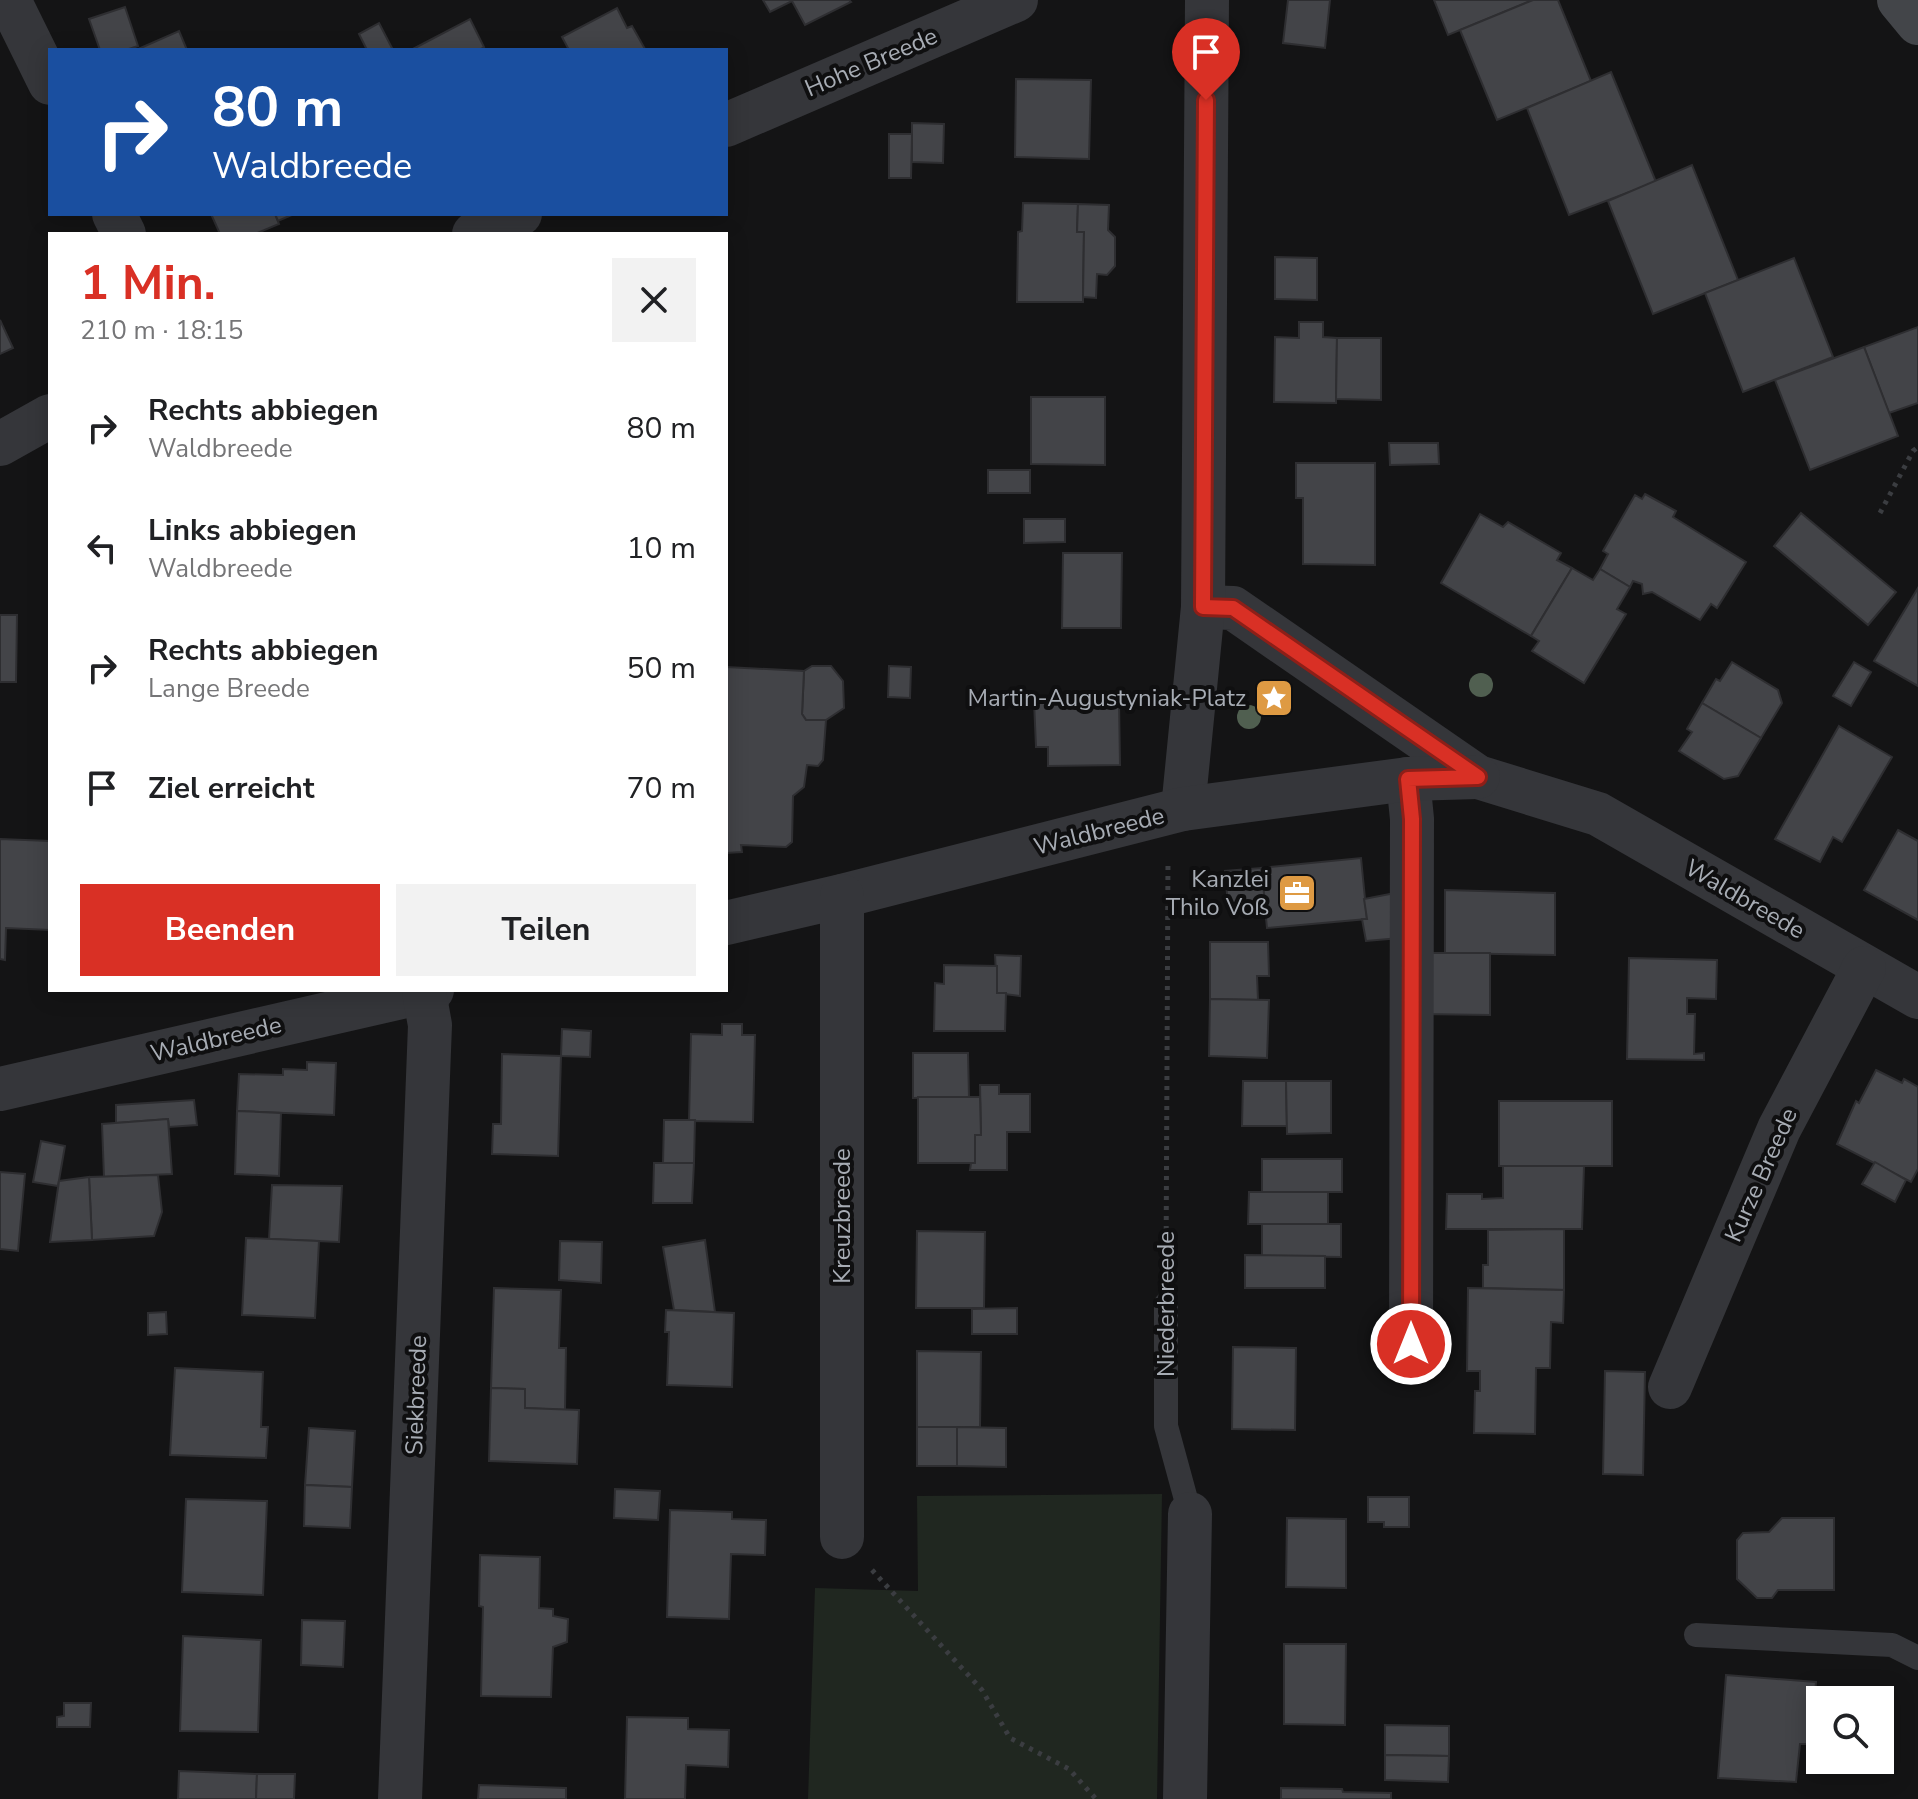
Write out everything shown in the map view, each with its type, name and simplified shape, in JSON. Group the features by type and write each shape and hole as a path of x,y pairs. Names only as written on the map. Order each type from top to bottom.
{"main road":[{"path":"1899,0 1918,23"}],"street":[{"path":"9,0 48,79"},
{"name":"Hohe Breede","path":"728,124 1016,0"},
{"path":"1183,809 1203,607 1207,0"},
{"path":"479,232 515,216"},
{"path":"0,444 48,417"},
{"name":"Waldbreede","path":"1203,607 1233,608 1478,777 1598,814 1918,997"},
{"name":"Waldbreede","path":"728,923 1183,809 1408,779 1478,777"},
{"path":"1408,779 1412,819 1411,1344"},
{"name":"Kreuzbreede","path":"842,896 842,1537"},
{"name":"Kurze Breede","path":"1670,1387 1779,1129 1864,968"},
{"name":"Waldbreede","path":"0,1089 424,992"},
{"name":"Siekbreede","path":"400,1799 430,1025 428,992"},
{"name":"Niederbreede","path":"1185,1799 1190,1514"}],"lane":[{"name":"Niederbreede","path":"1166,1304 1166,1426 1190,1514"},
{"path":"1696,1635 1892,1645 1918,1658"}],"path":[{"path":"1880,513 1918,447"},
{"name":"Niederbreede","path":"1166,1304 1168,853 1183,809"},
{"path":"842,1537 982,1690 1010,1738 1069,1769 1096,1799"}],"shaded area":[{"path":"1162,1494 1157,1799 808,1799 815,1588 918,1591 917,1496"}],"building":[{"path":"763,0 851,2 805,25 792,1 770,12"},
{"path":"1288,0 1330,0 1325,48 1283,43"},
{"path":"1434,0 1533,0 1448,35"},
{"path":"1533,0 1558,0 1591,81 1497,120 1460,30"},
{"path":"125,7 138,46 99,48 89,19"},
{"path":"617,8 627,28 632,26 644,48 568,48 562,37"},
{"path":"470,19 484,47 482,48 415,48"},
{"path":"379,23 392,48 366,48 359,34"},
{"path":"179,31 186,48 141,48"},
{"path":"1611,72 1656,182 1569,215 1527,108"},
{"path":"1016,79 1091,80 1089,159 1015,157"},
{"path":"912,123 944,124 943,163 912,162"},
{"path":"889,134 912,134 911,178 889,178"},
{"path":"1692,165 1738,280 1653,314 1608,201"},
{"path":"1023,203 1078,204 1077,232 1084,232 1083,302 1017,302 1018,232 1022,231"},
{"path":"1078,204 1109,205 1108,230 1115,237 1115,266 1107,275 1097,274 1096,298 1083,297 1084,232 1077,232"},
{"path":"212,216 276,216 279,224 260,232 219,232"},
{"path":"1275,257 1317,258 1317,300 1275,299"},
{"path":"1794,258 1833,357 1743,392 1705,293"},
{"path":"0,320 13,348 0,354"},
{"path":"1299,322 1323,322 1323,337 1337,338 1336,403 1274,402 1275,337 1299,338"},
{"path":"1918,327 1918,403 1889,413 1864,347"},
{"path":"1337,338 1381,338 1381,400 1336,399"},
{"path":"1864,347 1898,436 1810,470 1775,380"},
{"path":"1031,397 1105,397 1105,465 1031,464"},
{"path":"1389,443 1438,443 1439,464 1390,465"},
{"path":"1296,463 1375,463 1375,565 1303,564 1303,498 1296,498"},
{"path":"988,470 1030,470 1030,493 988,493"},
{"path":"1645,494 1676,511 1673,517 1746,562 1717,608 1711,604 1700,620 1652,592 1643,594 1642,584 1633,581 1630,587 1600,569 1608,554 1603,551 1635,495 1642,499"},
{"path":"1801,513 1896,592 1868,625 1774,546"},
{"path":"1480,514 1503,527 1508,522 1561,553 1557,560 1572,568 1531,636 1441,583"},
{"path":"1024,519 1065,519 1065,542 1024,543"},
{"path":"1063,553 1122,553 1121,628 1062,628"},
{"path":"1572,568 1593,580 1600,569 1630,587 1617,609 1626,614 1584,683 1532,651 1539,641 1531,636"},
{"path":"1918,588 1918,686 1874,661"},
{"path":"0,615 17,615 16,682 0,682"},
{"path":"1732,662 1778,690 1782,703 1761,738 1702,703 1716,679 1720,681"},
{"path":"1854,662 1871,672 1851,706 1833,696"},
{"path":"812,666 831,666 843,681 844,708 826,720 806,720 802,714 804,671"},
{"path":"889,666 911,667 910,698 888,697"},
{"path":"728,667 804,671 802,714 806,720 826,720 823,760 818,766 807,765 804,787 793,796 792,842 786,847 741,845 742,852 728,853"},
{"path":"1119,700 1120,765 1048,766 1048,747 1036,747 1034,701"},
{"path":"1702,703 1761,738 1738,776 1724,779 1679,751 1692,732 1687,729"},
{"path":"1839,726 1892,757 1842,842 1833,837 1820,862 1775,839"},
{"path":"1898,830 1918,841 1918,920 1864,890"},
{"path":"0,839 48,841 48,930 6,928 5,960 0,959"},
{"path":"1361,858 1367,919 1267,928 1261,868"},
{"path":"1261,868 1265,902 1228,905 1225,871"},
{"path":"1445,890 1555,893 1555,955 1445,953"},
{"path":"1395,893 1400,938 1366,941 1362,919 1367,919 1364,899"},
{"path":"1210,942 1268,942 1269,976 1257,976 1258,1000 1210,999"},
{"path":"1421,953 1490,953 1490,1015 1421,1014"},
{"path":"995,955 1021,956 1020,996 997,993"},
{"path":"1629,958 1717,960 1716,999 1687,998 1687,1014 1695,1014 1694,1054 1704,1053 1704,1060 1627,1059"},
{"path":"944,965 997,966 997,993 1006,993 1005,1031 934,1031 935,983 944,984"},
{"path":"1210,999 1269,1000 1267,1058 1209,1056"},
{"path":"722,1024 742,1024 742,1035 755,1035 753,1122 689,1121 691,1034 722,1035"},
{"path":"562,1029 591,1031 590,1057 561,1056"},
{"path":"913,1053 968,1053 969,1097 913,1098"},
{"path":"502,1054 561,1056 558,1156 492,1154 493,1124 501,1124"},
{"path":"307,1062 336,1063 334,1115 237,1111 239,1074 283,1075 283,1069 307,1070"},
{"path":"1876,1070 1918,1087 1918,1169 1911,1182 1837,1144 1856,1101 1859,1103"},
{"path":"1243,1081 1286,1081 1287,1126 1242,1126"},
{"path":"1286,1081 1331,1081 1331,1133 1287,1134"},
{"path":"980,1085 999,1085 999,1094 1030,1094 1030,1132 1007,1132 1007,1170 970,1170 971,1163 975,1163 975,1135 981,1135"},
{"path":"918,1097 980,1097 981,1135 975,1135 975,1163 918,1163"},
{"path":"194,1100 197,1125 169,1127 168,1119 116,1123 116,1105"},
{"path":"1499,1101 1612,1101 1612,1166 1499,1166"},
{"path":"237,1111 281,1113 279,1176 235,1174"},
{"path":"168,1119 172,1174 104,1177 102,1124"},
{"path":"664,1120 695,1120 694,1163 663,1163"},
{"path":"41,1141 65,1146 58,1186 33,1182"},
{"path":"1262,1159 1342,1159 1342,1192 1262,1192"},
{"path":"1875,1162 1906,1180 1895,1202 1862,1184"},
{"path":"654,1163 694,1163 692,1203 653,1203"},
{"path":"1503,1166 1584,1166 1582,1229 1446,1229 1447,1194 1482,1194 1482,1199 1503,1198"},
{"path":"0,1172 25,1174 18,1251 0,1249"},
{"path":"158,1175 162,1212 154,1236 92,1240 89,1177"},
{"path":"89,1177 92,1240 50,1242 59,1181"},
{"path":"272,1185 342,1186 339,1242 269,1239"},
{"path":"1249,1192 1328,1192 1328,1224 1248,1224"},
{"path":"1262,1224 1341,1224 1341,1257 1262,1256"},
{"path":"1564,1229 1564,1290 1483,1288 1483,1265 1488,1265 1488,1230"},
{"path":"917,1231 985,1232 984,1308 916,1308"},
{"path":"246,1238 319,1241 315,1318 242,1315"},
{"path":"705,1240 715,1312 674,1310 663,1247"},
{"path":"560,1241 602,1242 601,1283 559,1280"},
{"path":"1245,1255 1325,1256 1325,1288 1245,1288"},
{"path":"494,1288 561,1290 559,1348 566,1348 565,1410 525,1408 525,1389 491,1388"},
{"path":"1468,1288 1564,1290 1563,1323 1551,1322 1550,1368 1536,1368 1535,1434 1474,1433 1475,1391 1480,1391 1480,1371 1467,1371"},
{"path":"1017,1308 1017,1334 972,1334 972,1309"},
{"path":"666,1310 734,1313 732,1387 667,1385 669,1332 665,1332"},
{"path":"166,1312 167,1334 148,1335 148,1313"},
{"path":"1233,1347 1296,1348 1295,1430 1232,1429"},
{"path":"917,1351 981,1352 980,1427 917,1427"},
{"path":"175,1368 263,1372 261,1427 268,1427 266,1458 170,1455"},
{"path":"1605,1371 1645,1372 1643,1475 1603,1474"},
{"path":"491,1388 525,1389 525,1408 579,1410 577,1464 489,1461"},
{"path":"917,1427 957,1427 957,1466 917,1466"},
{"path":"957,1427 1006,1428 1006,1467 957,1466"},
{"path":"309,1428 355,1431 352,1487 305,1485"},
{"path":"305,1485 352,1487 350,1528 304,1526"},
{"path":"615,1489 660,1491 658,1520 614,1518"},
{"path":"1368,1497 1409,1497 1409,1527 1384,1527 1384,1522 1368,1522"},
{"path":"186,1499 267,1501 263,1595 182,1592"},
{"path":"670,1510 732,1512 732,1519 766,1520 765,1555 731,1554 729,1619 667,1617"},
{"path":"1287,1518 1346,1519 1346,1588 1286,1587"},
{"path":"1782,1518 1834,1518 1834,1590 1778,1590 1772,1598 1757,1598 1737,1579 1737,1540 1743,1533 1769,1532"},
{"path":"480,1555 540,1557 539,1608 553,1609 553,1616 568,1619 567,1642 553,1647 551,1697 481,1696 483,1607 479,1606"},
{"path":"302,1620 345,1621 343,1667 301,1665"},
{"path":"183,1636 261,1640 258,1732 180,1731"},
{"path":"1284,1644 1346,1644 1345,1725 1284,1724"},
{"path":"1726,1675 1816,1682 1816,1686 1806,1686 1806,1744 1800,1744 1796,1782 1718,1778"},
{"path":"64,1703 91,1703 90,1727 57,1727 57,1717 64,1716"},
{"path":"627,1717 688,1718 688,1729 729,1730 728,1767 686,1765 685,1799 625,1799"},
{"path":"1385,1725 1449,1726 1449,1756 1385,1755"},
{"path":"1385,1755 1449,1756 1448,1782 1385,1780"},
{"path":"179,1771 257,1774 256,1799 178,1799"},
{"path":"257,1774 295,1774 294,1799 256,1799"},
{"path":"479,1785 566,1788 566,1799 478,1799"},
{"path":"1281,1788 1391,1793 1391,1799 1281,1799"}],"place":[{"name":"Martin-Augustyniak-Platz","path":"1274,698"},
{"name":"Kanzlei Thilo Voß","path":"1297,893"}],"route":[{"path":"1206,100 1203,607 1233,608 1478,777 1408,779 1412,819 1411,1344"}]}
